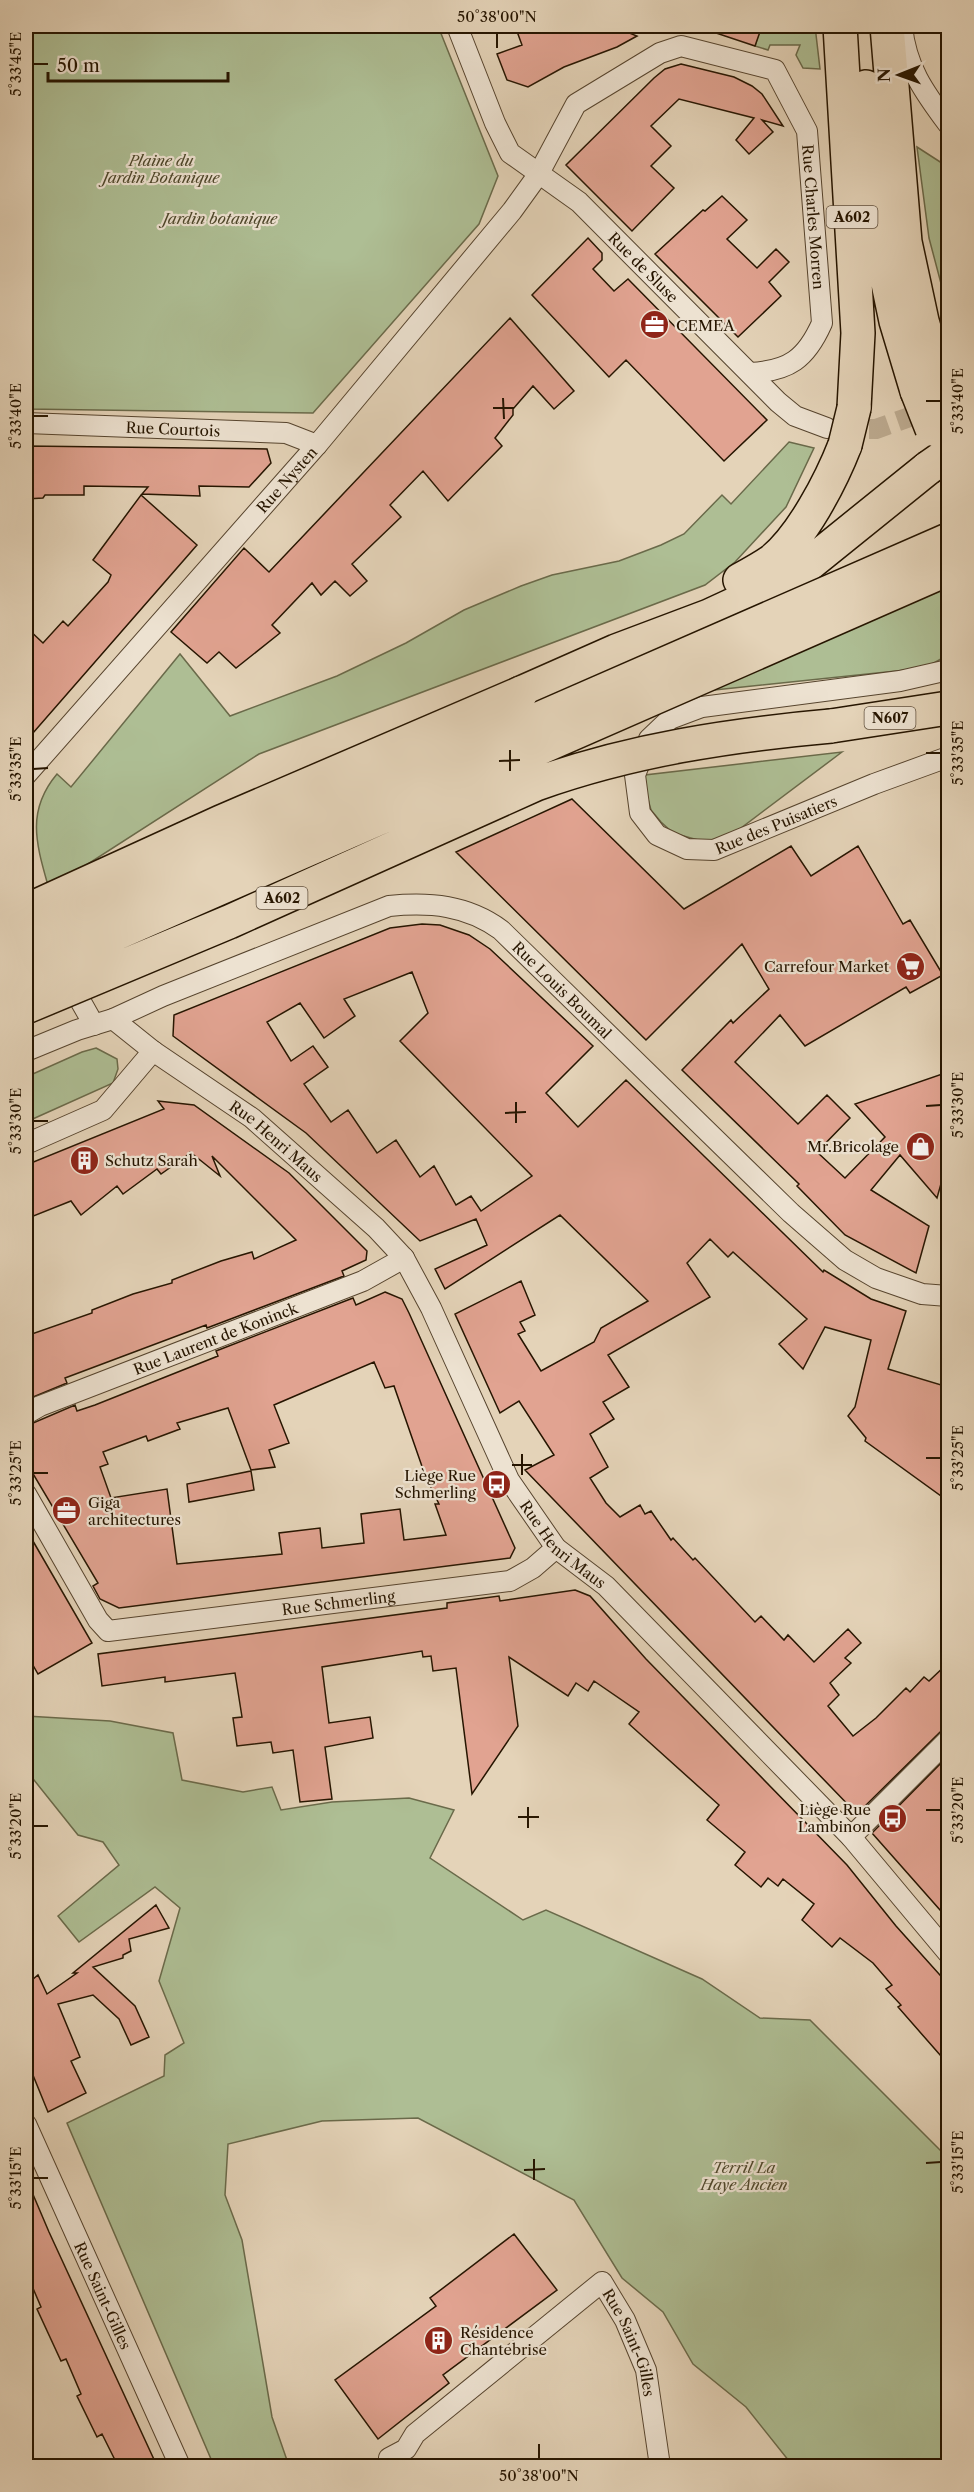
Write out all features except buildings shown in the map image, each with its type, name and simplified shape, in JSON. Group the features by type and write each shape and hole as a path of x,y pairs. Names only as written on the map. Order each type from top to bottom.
{"highway":[{"name":"A602","path":"616,651 773,560 801,527 832,480 836,436 854,408 858,333 840,26"},
{"path":"860,26 885,269 896,321 939,435"},
{"path":"887,26 905,242 922,321 939,435"},
{"name":"A602","path":"26,911 220,822 616,651 709,616 790,575 809,564 939,435"},
{"path":"26,943 948,540"},
{"path":"26,973 948,568"},
{"name":"N607","path":"831,726 948,708"},
{"name":"A602","path":"26,1007 239,917 536,784 581,768 656,748 831,726 930,726 948,723"}],"street":[{"name":"Rue de Sluse","path":"457,26 495,123 510,153 579,202 795,416 836,436"},
{"path":"902,26 920,88 948,124"},
{"name":"Rue Charles Morren","path":"538,175 576,104 660,52 681,46 775,70 807,131 822,324 811,348 796,361 774,372 750,373"},
{"name":"Rue Nysten","path":"26,775 317,445 512,211 538,175"},
{"name":"Rue Courtois","path":"26,423 286,433 317,445"},
{"name":"Rue des Puisatiers","path":"948,669 900,681 702,707 670,719 650,739 635,775 640,813 657,835 687,849 714,850 874,784 948,757"},
{"name":"Rue Louis Boumal","path":"26,1051 113,1019 163,996 389,906 424,903 450,906 489,921 501,930 791,1213 845,1260 876,1278 922,1294 948,1296"},
{"path":"81,1002 94,1025"},
{"name":"Rue Henri Maus","path":"113,1019 153,1051 252,1118 376,1228 404,1258 431,1308 509,1480 556,1548 606,1586 851,1837 948,1953"},
{"path":"26,1144 104,1110 153,1051"},
{"name":"Rue Laurent de Koninck","path":"26,1414 40,1406 363,1281 404,1258"},
{"name":"Rue Schmerling","path":"26,1494 98,1620 108,1631 510,1581 533,1568 556,1548"},
{"path":"851,1837 948,1740"},
{"name":"Rue Saint-Gilles","path":"26,2124 180,2466"},
{"name":"Rue Saint-Gilles","path":"389,2458 406,2449 415,2434 602,2282 625,2320 646,2370 660,2466"}],"green space":[{"name":"Jardin botanique","path":"26,26 438,26 498,176 479,224 313,413 26,409"},
{"path":"761,26 815,26 820,69 803,68 796,55 800,45 770,45 768,50 755,46"},
{"path":"917,147 948,167 948,310 929,238"},
{"path":"789,442 814,448 786,507 735,562 705,585 259,754 49,889 36,830 37,816 47,788 57,774 71,787 180,654 230,716 337,676 406,643 464,610 521,586 552,575 619,561 684,534 722,495 731,504"},
{"path":"948,586 948,655 925,668 705,691"},
{"path":"842,752 733,834 723,839 705,842 673,833 651,810 646,792 645,775"},
{"path":"96,1048 117,1059 118,1069 113,1083 26,1122 26,1077"},
{"name":"Terril La Haye Ancien","path":"26,1716 110,1721 173,1733 182,1780 243,1792 272,1787 281,1810 332,1802 409,1798 454,1810 430,1858 523,1920 546,1910 702,1979 760,2018 810,2020 948,2158 948,2466 793,2466 746,2407 693,2364 663,2312 622,2278 574,2200 418,2118 322,2121 228,2144 225,2195 242,2240 272,2417 289,2466 214,2466 67,2123 164,2076 165,2055 184,2043 159,1981 180,1908 155,1887 79,1942 58,1916 119,1865 103,1842 78,1835 26,1770"}],"tunnel":[{"path":"839,429 876,429 935,408"}],"place":[{"name":"CEMEA","path":"655,325"},
{"name":"Carrefour Market","path":"910,966"},
{"name":"Mr.Bricolage","path":"920,1146"},
{"name":"Schutz Sarah","path":"84,1160"},
{"name":"Liège Rue Schmerling","path":"497,1484"},
{"name":"Giga architectures","path":"67,1511"},
{"name":"Liège Rue Lambinon","path":"892,1818"},
{"name":"Résidence Chantebrise","path":"439,2341"}],"park label":[{"name":"Plaine du Jardin Botanique","path":"161,168"}]}
